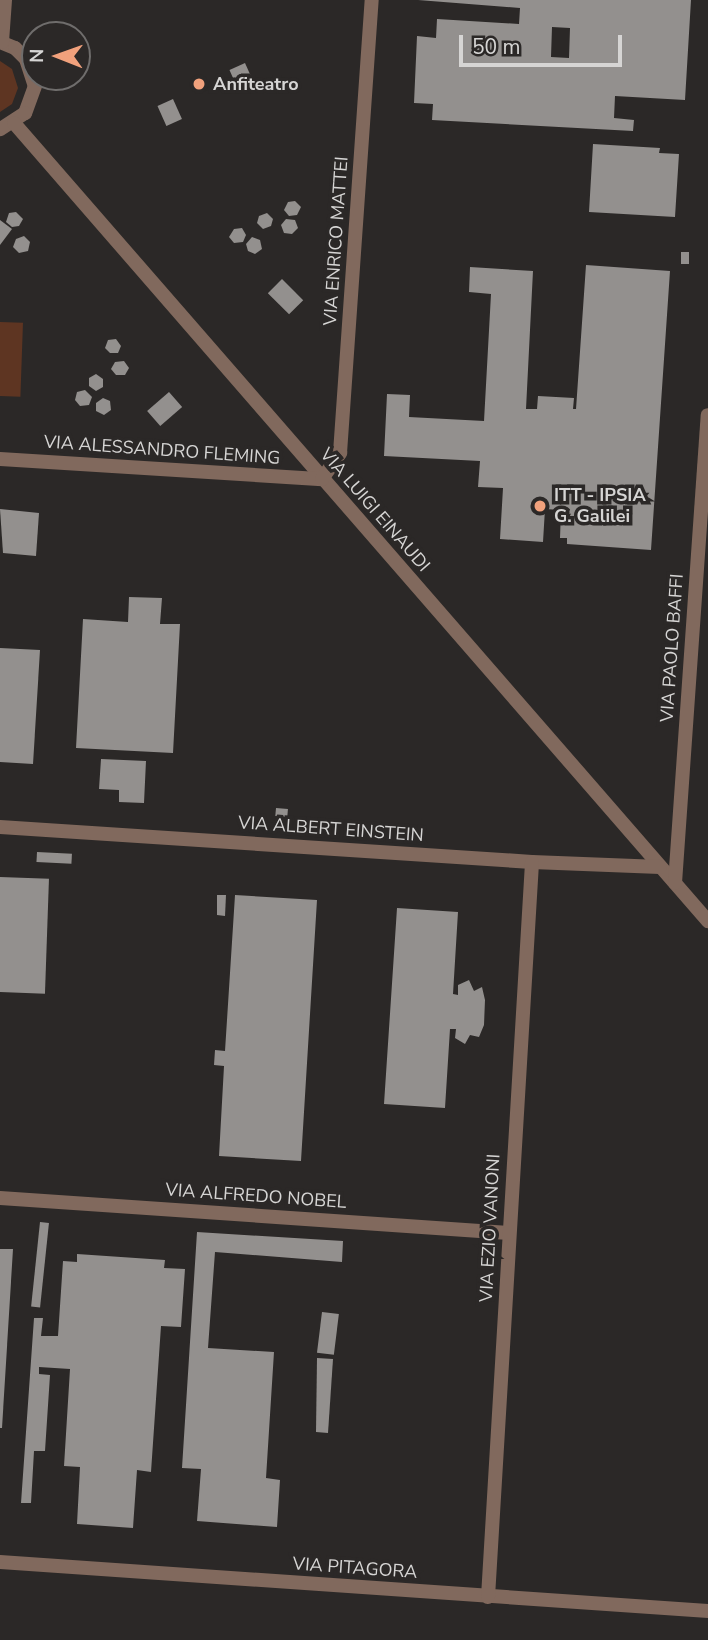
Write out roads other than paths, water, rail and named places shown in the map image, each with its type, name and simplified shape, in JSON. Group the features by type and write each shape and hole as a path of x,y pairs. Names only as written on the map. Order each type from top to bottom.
{"street":[{"path":"5,0 1,42 15,48 26,58 35,86 25,113 7,126"},
{"name":"VIA ENRICO MATTEI","path":"322,480 341,453 372,0"},
{"name":"VIA LUIGI EINAUDI","path":"7,126 322,480 708,921"},
{"name":"VIA PAOLO BAFFI","path":"675,883 708,415"},
{"name":"VIA ALESSANDRO FLEMING","path":"0,459 322,480"},
{"name":"VIA ALBERT EINSTEIN","path":"0,827 533,862 660,867"},
{"name":"VIA EZIO VANONI","path":"488,1597 533,862"},
{"name":"VIA ALFREDO NOBEL","path":"0,1198 509,1233"},
{"name":"VIA PITAGORA","path":"0,1562 708,1611"}],"place":[{"name":"Anfiteatro","path":"199,84"},
{"name":"ITT - IPSIA G. Galilei","path":"540,506"}]}
